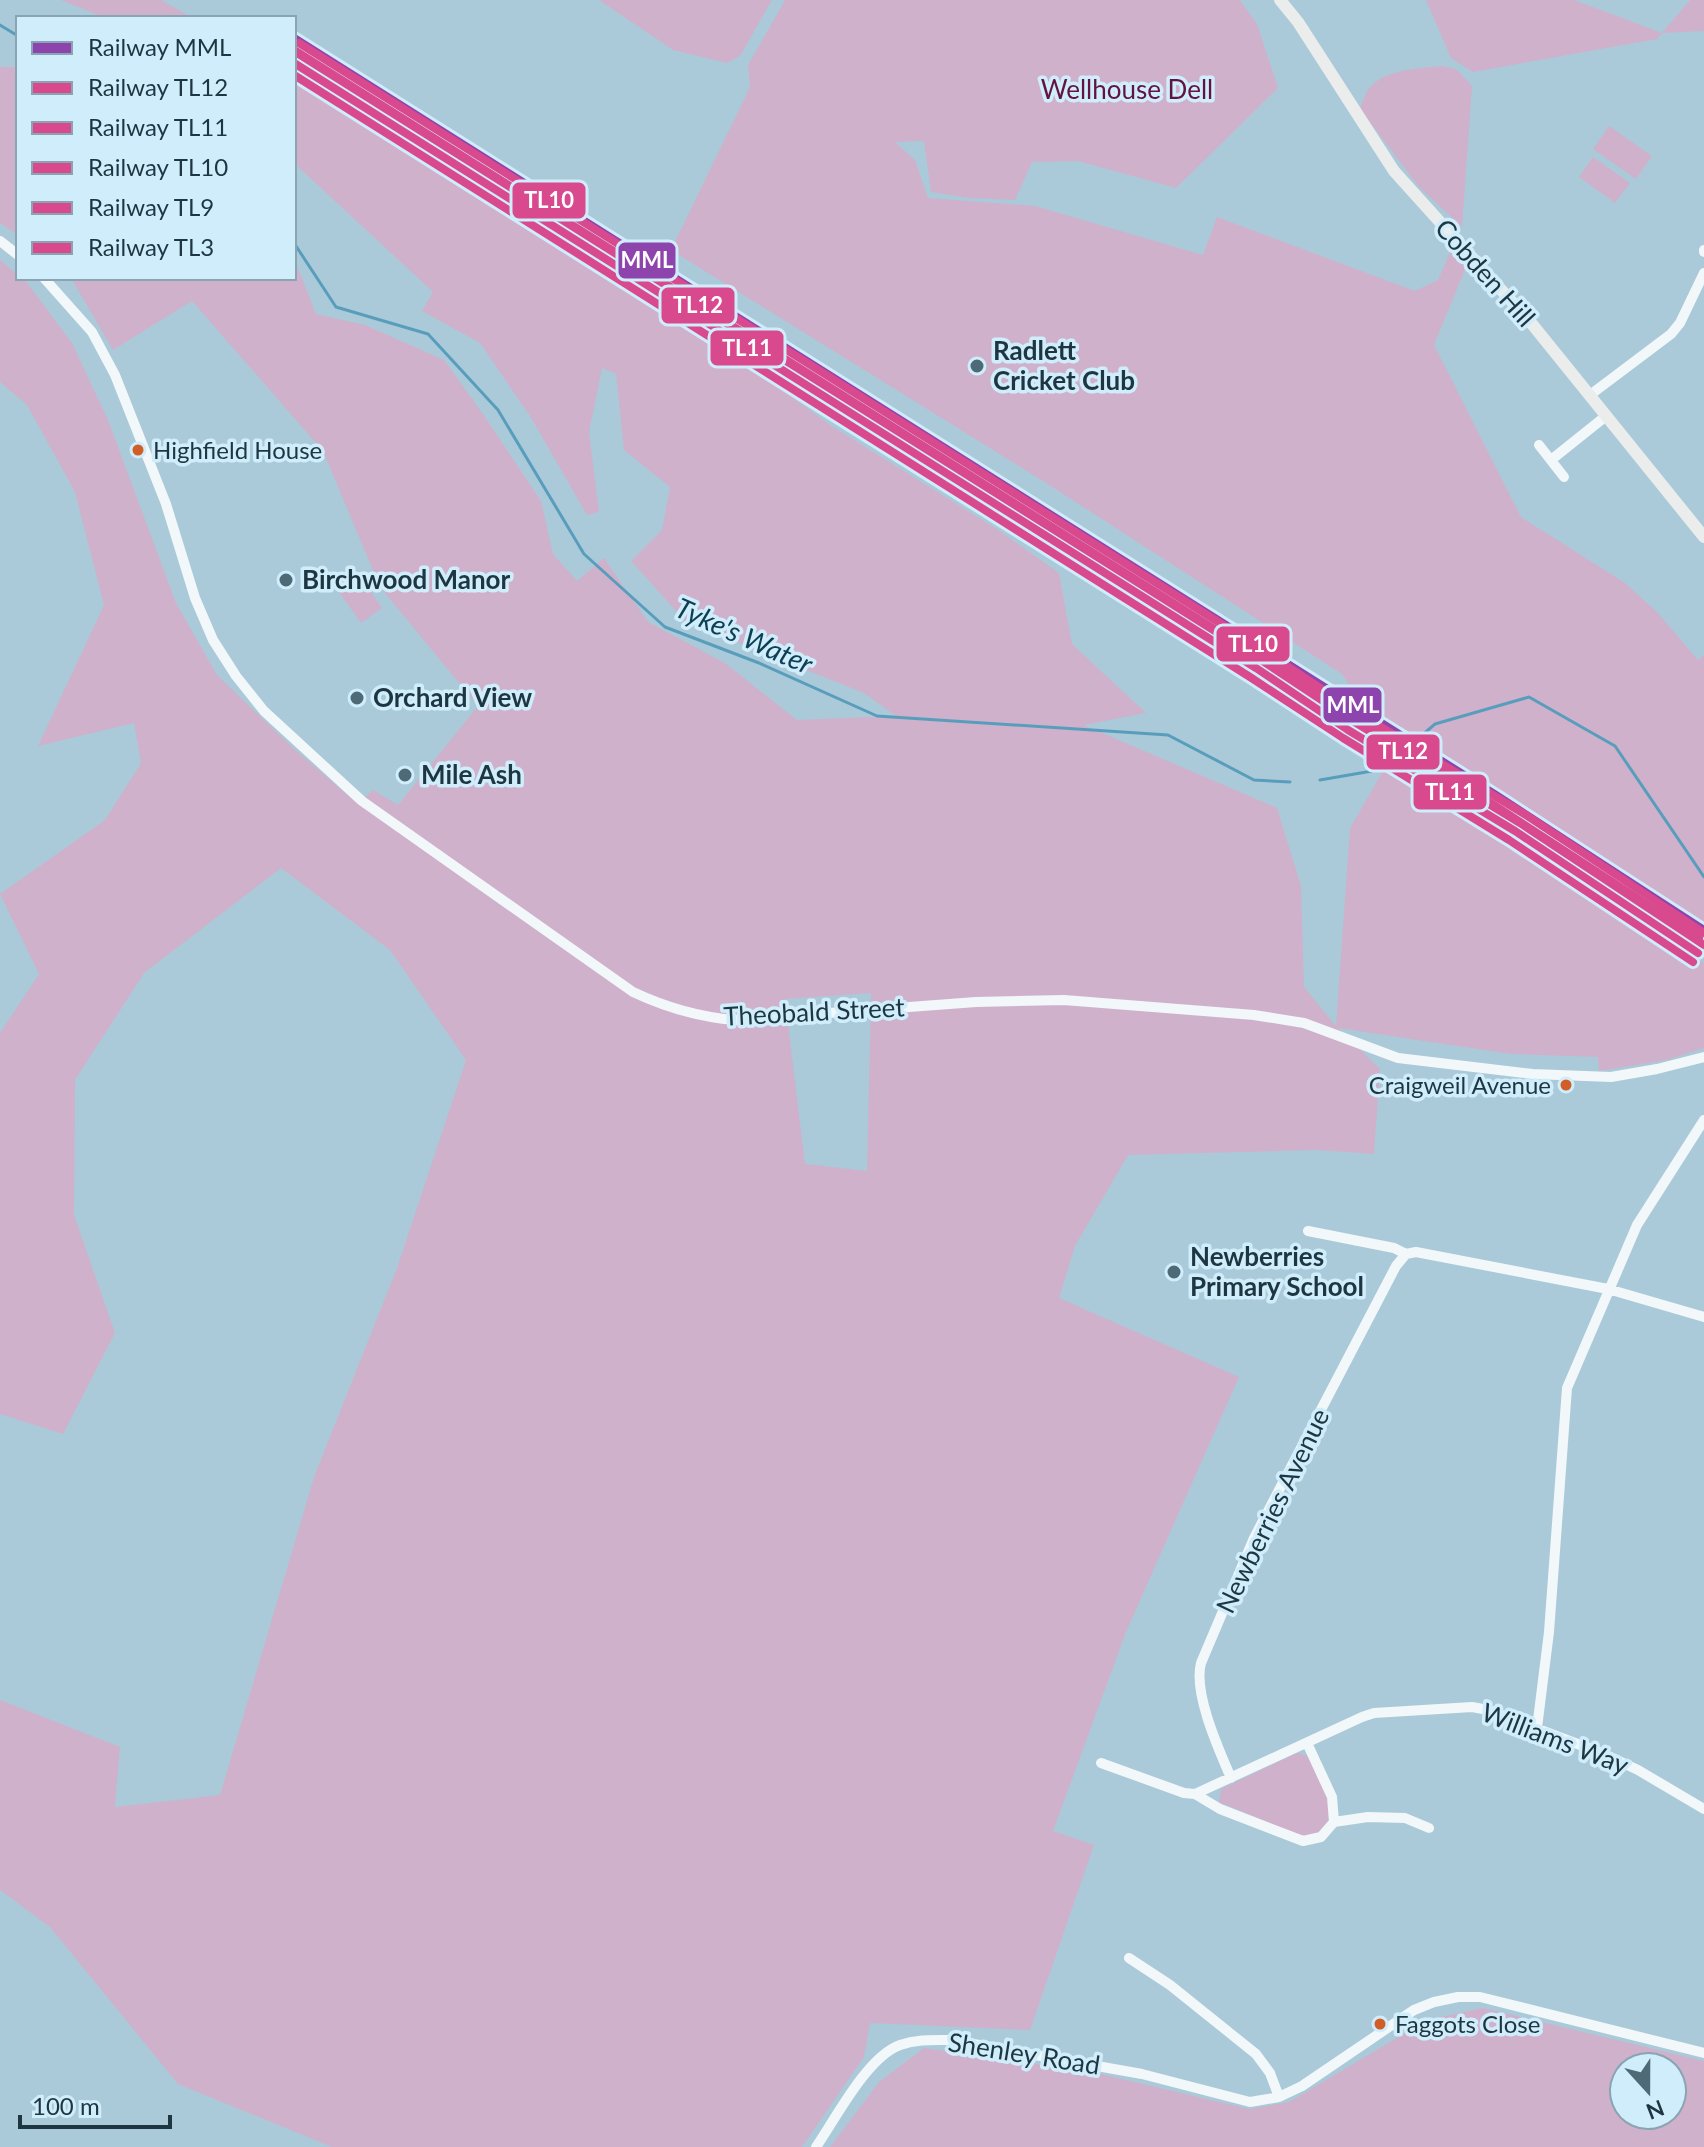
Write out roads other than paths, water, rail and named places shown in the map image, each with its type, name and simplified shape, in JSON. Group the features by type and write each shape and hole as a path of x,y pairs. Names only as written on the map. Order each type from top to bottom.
{"main road":[{"name":"Cobden Hill","path":"1280,0 1298,22 1394,171 1532,324 1704,537"}],"street":[{"path":"0,241 16,253"},
{"path":"1590,395 1671,334 1680,323 1704,273"},
{"name":"Theobald Street","path":"46,280 92,332 115,375 160,487 195,598 213,640 264,711 362,801 633,992 654,1002 695,1015 735,1020 1020,1000 1204,1009 1304,1023 1379,1053 1420,1062 1578,1077 1611,1077 1704,1057"},
{"path":"1551,460 1606,416"},
{"path":"1539,445 1564,477"},
{"path":"1537,1728 1549,1632 1567,1388 1608,1289 1650,1202 1704,1120"},
{"path":"1308,1231 1394,1248 1406,1254 1416,1252 1608,1289 1704,1317"},
{"name":"Newberries Avenue","path":"1231,1778 1212,1734 1199,1678 1201,1663 1254,1538 1396,1266 1406,1254"},
{"name":"Williams Way","path":"1195,1794 1374,1713 1472,1707 1537,1728 1638,1770 1704,1809"},
{"path":"1307,1743 1332,1797 1334,1822"},
{"path":"1101,1763 1184,1793 1195,1794 1220,1809 1303,1841 1321,1837 1334,1822 1368,1817 1405,1818 1429,1828"},
{"path":"1129,1958 1170,1985 1256,2054 1270,2073 1279,2097 1302,2086 1414,2010 1458,1997 1500,2001 1704,2053"},
{"name":"Shenley Road","path":"816,2147 877,2059 897,2046 922,2040 951,2040 1142,2074 1250,2102 1279,2097"}],"waterway":[{"name":"Tyke's Water","path":"0,25 16,35"},
{"name":"Tyke's Water","path":"296,246 336,307 428,334 498,410 584,554 665,627 759,663 877,716 1168,735 1254,780 1290,782"},
{"name":"Tyke's Water","path":"1420,737 1435,724 1529,697 1615,746 1704,877"},
{"name":"Tyke's Water","path":"1320,780 1372,771 1390,761"}],"rail line":[{"name":"MML","path":"296,39 1499,797 1704,930"},
{"name":"TL10","path":"299,43 1358,713 1526,815 1704,933"},
{"name":"TL3","path":"296,51 1494,805 1699,938"},
{"name":"TL12","path":"296,52 1353,721 1520,823 1704,945"},
{"name":"TL11","path":"296,64 1256,668 1348,730 1515,831 1698,953"},
{"name":"TL9","path":"296,76 1509,840 1693,962"}],"place":[{"name":"Radlett Cricket Club","path":"977,366"},
{"name":"Highfield House","path":"138,450"},
{"name":"Birchwood Manor","path":"286,580"},
{"name":"Orchard View","path":"357,698"},
{"name":"Mile Ash","path":"405,775"},
{"name":"Craigweil Avenue","path":"1566,1085"},
{"name":"Newberries Primary School","path":"1174,1272"},
{"name":"Faggots Close","path":"1380,2024"}],"park label":[{"name":"Wellhouse Dell","path":"1127,90"}]}
